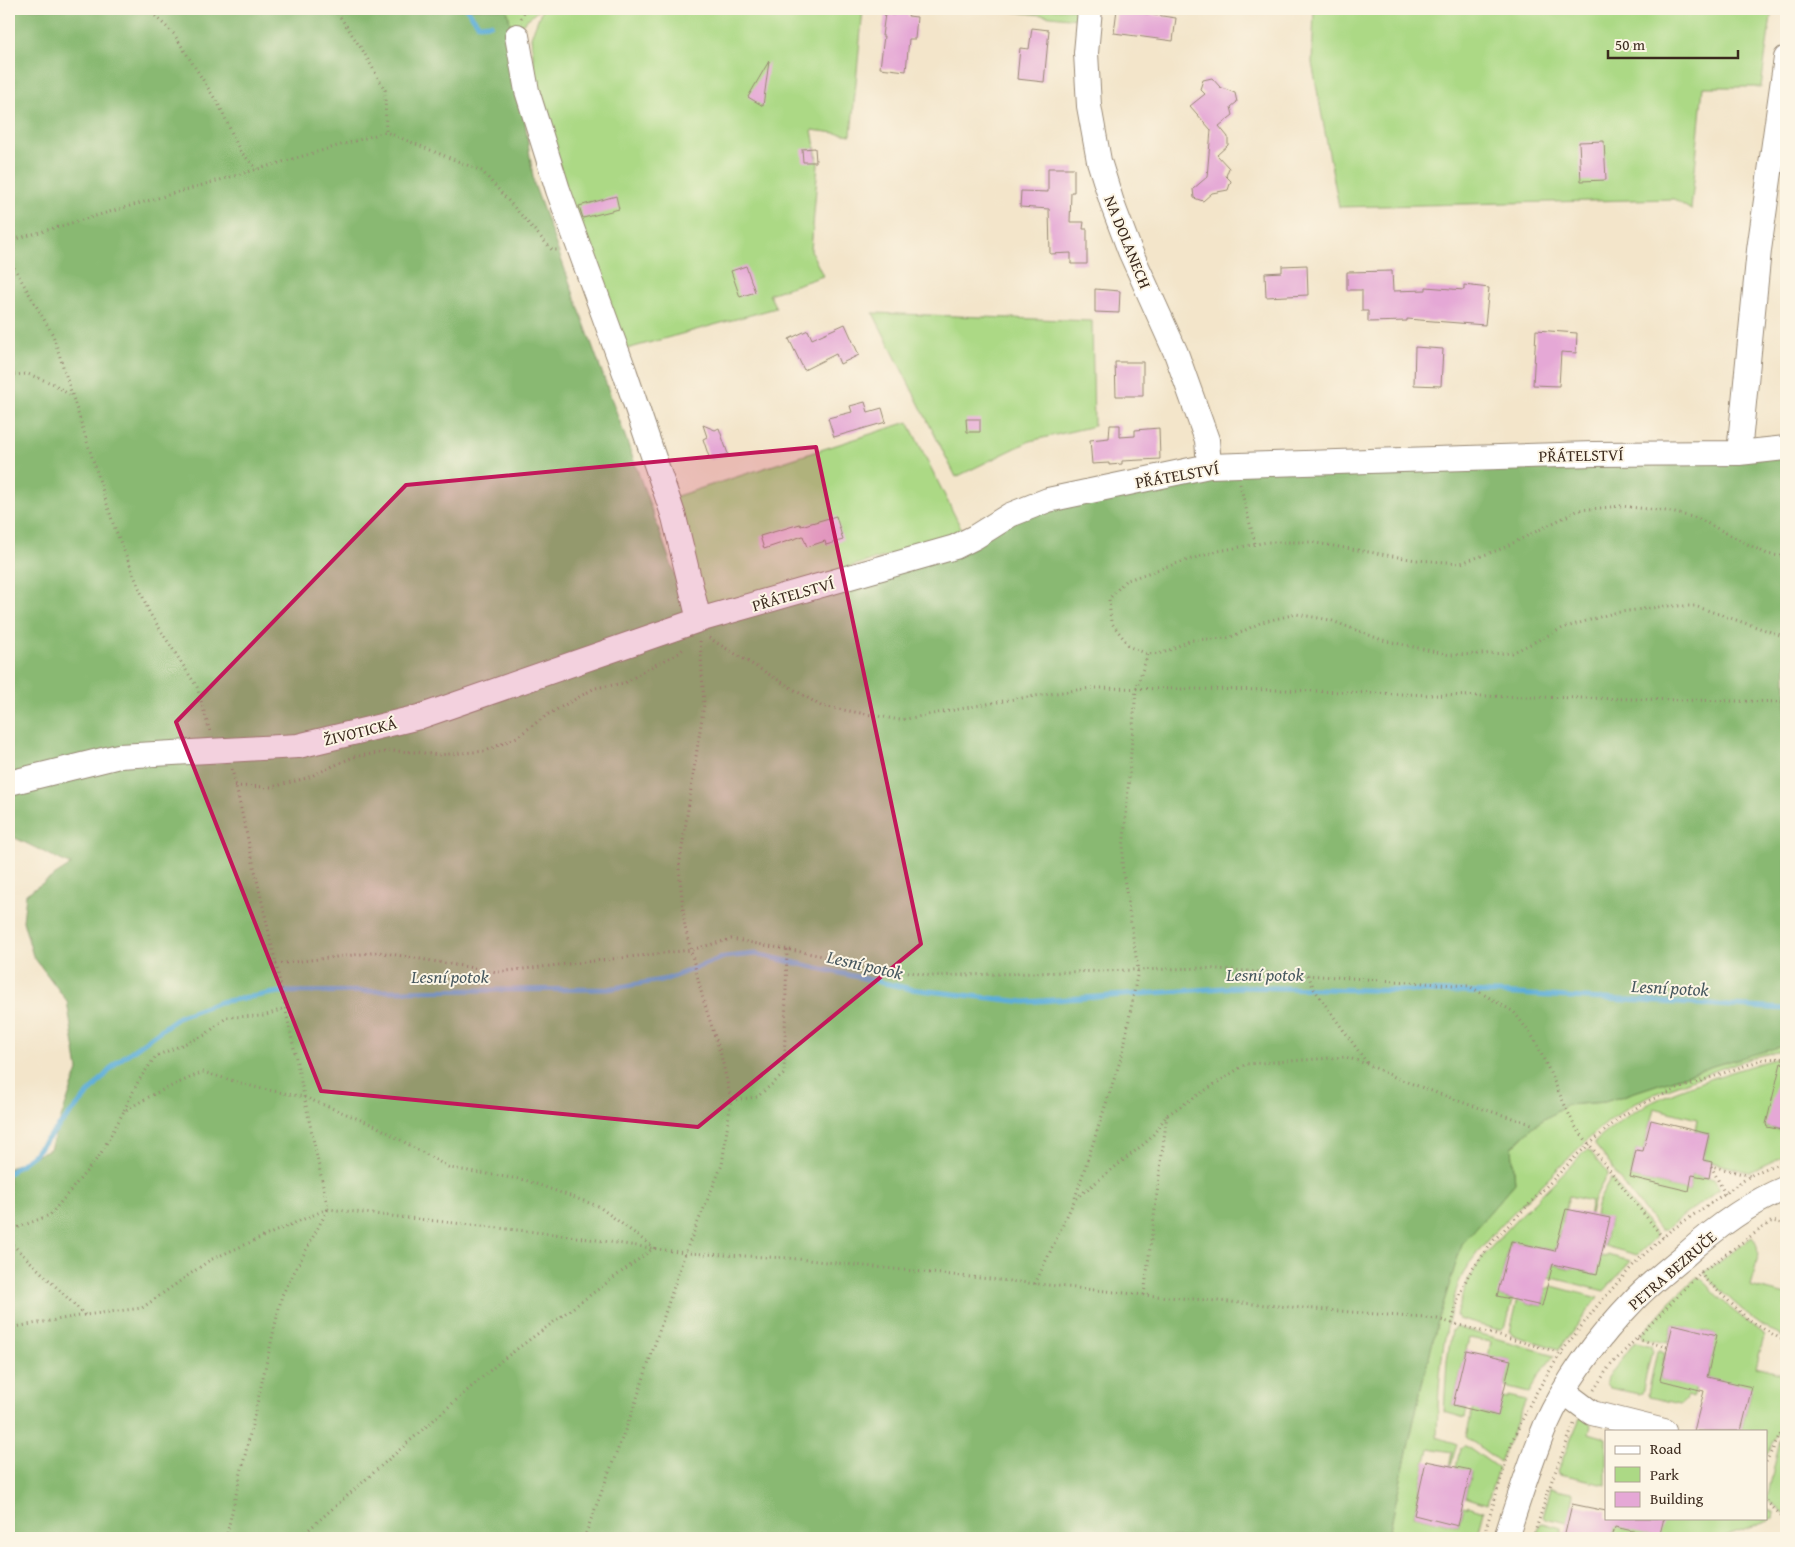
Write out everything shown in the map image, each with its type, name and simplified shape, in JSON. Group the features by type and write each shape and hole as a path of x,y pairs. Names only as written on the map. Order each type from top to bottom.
{"street":[{"name":"NA DOLANECH","path":"1090,9 1086,53 1089,106 1099,161 1130,251 1176,353 1206,440 1209,466"},
{"path":"517,36 527,91 558,190 626,373 674,517 702,630"},
{"path":"1739,452 1759,250 1786,58"},
{"name":"PŘÁTELSTVÍ","path":"702,630 955,547 1010,515 1048,500 1209,466 1593,454 1739,452 1786,448"},
{"name":"ŽIVOTICKÁ","path":"9,783 119,756 222,752 298,746 419,717 702,630"},
{"name":"PETRA BEZRUČE","path":"1506,1538 1520,1492 1546,1426 1579,1368 1605,1333 1637,1296 1698,1244 1763,1197 1786,1188"},
{"path":"1564,1392 1592,1413 1660,1430"}],"path":[{"path":"148,9 174,34 220,107 240,152 257,169"},
{"path":"335,9 363,51 385,90 386,132"},
{"path":"9,241 386,132 482,171 552,250 581,253"},
{"path":"9,259 53,335 114,526 148,612 197,687 235,786 276,964 328,1209 282,1295 226,1538"},
{"path":"9,375 28,374 54,384 73,397"},
{"path":"1235,465 1255,544"},
{"path":"1786,557 1768,554 1697,518 1666,511 1620,506 1578,510 1501,549 1461,562 1416,560 1310,542 1268,542 1255,544 1191,559 1125,581 1109,598 1111,622 1130,647 1148,654 1163,653 1191,640 1229,638 1262,622 1296,614 1330,620 1382,640 1450,655 1512,653 1563,628 1613,613 1666,606 1695,606 1786,637"},
{"path":"702,630 821,706 900,720 1014,699 1081,690 1286,690 1430,695 1786,702"},
{"path":"584,1538 635,1404 685,1253 722,1165 731,1100 721,1055 697,976 685,927 679,868 704,704 702,630"},
{"path":"235,786 272,787 307,778 353,757 391,751 438,755 486,750 517,737 547,715 595,688 625,682 679,653 686,646"},
{"path":"1035,1284 1075,1199 1123,1052 1138,970 1122,864 1136,689 1148,654"},
{"path":"276,964 379,952 496,972 691,950 730,939 931,976 1202,968 1469,986 1514,1012 1534,1040 1574,1125 1663,1238"},
{"path":"731,1100 757,1097 784,1074 787,949"},
{"path":"1308,975 1314,989 1367,1064"},
{"path":"9,1230 50,1215 100,1155 139,1080 156,1056 205,1034 227,1017 264,1016 285,1008"},
{"path":"1075,1199 1150,1139 1167,1115 1246,1064 1346,1057 1367,1064 1416,1086 1535,1125"},
{"path":"1452,1324 1460,1295 1469,1274 1494,1240 1578,1154 1622,1116 1648,1101 1675,1090 1764,1059 1786,1058"},
{"path":"124,1111 156,1093 203,1072 258,1088 304,1097 376,1126 450,1168 525,1180 598,1206 654,1248"},
{"path":"1144,1295 1167,1115"},
{"path":"1725,1194 1711,1166 1750,1176"},
{"path":"9,1328 85,1315 142,1308 210,1260 328,1209 562,1234 685,1253 788,1258 1144,1295 1437,1320 1558,1352 1579,1368"},
{"path":"1533,1538 1552,1480 1576,1419 1608,1368 1701,1272 1772,1221 1786,1224"},
{"path":"9,1241 85,1315"},
{"path":"299,1538 502,1360 654,1248"},
{"path":"1701,1272 1704,1278 1750,1321 1786,1342"},
{"path":"1636,1339 1667,1347"},
{"path":"1768,1458 1786,1424"},
{"path":"1768,1503 1785,1519"}],"highlighted area":[{"path":"816,447 921,944 698,1127 321,1091 176,722 406,485"}],"green space":[{"path":"9,9 507,9 534,184 695,630 1009,520 1219,471 1786,445 1786,1045 1713,1066 1605,1102 1567,1105 1535,1125 1512,1147 1515,1183 1462,1244 1438,1321 1421,1388 1388,1538 9,1538 9,1168 50,1149 78,1070 67,1001 33,956 23,921 26,894 71,865 9,835"},
{"path":"507,9 540,9 512,32"},
{"path":"542,9 863,9 851,135 812,130 818,164 811,251 823,276 769,294 776,308 623,350 564,190 535,74 531,37"},
{"path":"990,9 1079,9 1077,19"},
{"path":"1314,9 1772,9 1761,87 1703,87 1691,210 1674,199 1339,207 1312,63"},
{"path":"873,313 1092,321 1094,426 1030,441 956,477"},
{"path":"908,422 964,534 705,608 674,497"},
{"path":"1785,1044 1786,1051 1750,1058 1724,1067 1649,1096 1624,1110 1600,1128 1578,1149 1501,1225 1481,1248 1463,1274 1457,1287 1447,1326 1442,1357 1437,1437 1457,1444 1450,1468 1452,1452 1429,1448 1414,1515 1458,1526 1463,1507 1467,1508 1468,1506 1484,1511 1477,1538 1388,1538 1421,1388 1438,1321 1462,1243 1515,1183 1512,1148 1535,1125 1567,1105 1605,1102"},
{"path":"1786,1057 1786,1060 1782,1060 1767,1127 1781,1130 1782,1128 1786,1129 1786,1155 1749,1172 1703,1160 1709,1134 1695,1131 1697,1119 1654,1108 1643,1151 1636,1150 1630,1177 1689,1191 1692,1175 1714,1179 1720,1189 1664,1230 1660,1230 1616,1175 1612,1166 1595,1145 1595,1142 1629,1115 1664,1096 1762,1062"},
{"path":"1586,1150 1589,1150 1608,1173 1594,1199 1589,1217 1591,1201 1569,1196 1555,1251 1510,1241 1498,1296 1513,1300 1506,1325 1502,1329 1495,1329 1458,1319 1456,1315 1469,1278 1485,1254"},
{"path":"1611,1178 1656,1234 1655,1238 1637,1255 1604,1246 1610,1219 1595,1215 1598,1202"},
{"path":"1752,1237 1756,1242 1758,1254 1750,1286 1786,1295 1786,1339 1743,1310 1705,1274 1705,1272"},
{"path":"1607,1255 1631,1261 1604,1291 1549,1277 1553,1264 1568,1268 1582,1268 1582,1271 1596,1274 1601,1256 1606,1257"},
{"path":"1697,1277 1701,1278 1730,1308 1762,1333 1764,1337 1756,1367 1786,1375 1786,1419 1768,1452 1768,1430 1741,1430 1751,1391 1707,1377 1716,1335 1702,1331 1701,1334 1673,1324 1668,1343 1643,1338 1642,1334 1670,1302"},
{"path":"1552,1286 1598,1298 1559,1349 1512,1335 1510,1332 1518,1298 1527,1303 1542,1306 1547,1288 1551,1289"},
{"path":"1456,1327 1554,1355 1529,1393 1505,1387 1510,1360 1488,1357 1491,1342 1469,1338 1453,1405 1467,1409 1465,1418 1444,1412 1447,1361 1452,1330"},
{"path":"1637,1342 1651,1346 1652,1350 1642,1393 1610,1388 1606,1384 1606,1380 1634,1343"},
{"path":"1661,1349 1660,1352 1665,1353 1660,1380 1696,1388 1693,1398 1687,1396 1680,1404 1649,1397 1657,1351"},
{"path":"1508,1396 1526,1400 1500,1462 1466,1437 1473,1407 1483,1412 1497,1415 1502,1397 1508,1398"},
{"path":"1580,1418 1587,1420 1591,1426 1589,1433 1605,1438 1605,1485 1559,1475 1557,1472"},
{"path":"1786,1429 1786,1514 1782,1513 1768,1500 1780,1440"},
{"path":"1465,1446 1498,1468 1487,1504 1465,1497 1471,1471 1456,1467 1460,1449"},
{"path":"1551,1488 1572,1492 1574,1495 1568,1523 1543,1516"},
{"path":"1768,1508 1775,1513 1774,1518 1720,1538 1612,1538 1615,1527 1653,1520 1768,1520"},
{"path":"1543,1523 1561,1528 1561,1532 1565,1533 1564,1538 1536,1538 1540,1524"}],"building":[{"path":"1117,9 1141,11 1141,13 1176,18 1173,41 1114,33"},
{"path":"894,10 909,12 908,16 917,17 915,39 909,39 906,71 880,68 885,14 894,15"},
{"path":"1032,28 1049,30 1044,82 1017,79 1020,48 1029,49"},
{"path":"769,61 763,106 748,97"},
{"path":"1212,78 1220,87 1235,93 1237,102 1231,107 1233,115 1219,126 1228,137 1228,145 1217,155 1229,168 1226,176 1231,181 1228,190 1212,193 1203,201 1194,198 1193,189 1207,177 1211,130 1190,106 1205,94 1200,89 1203,80"},
{"path":"1604,141 1606,180 1581,181 1579,142"},
{"path":"815,148 816,162 803,162 802,149"},
{"path":"1048,168 1074,168 1074,192 1071,192 1070,222 1084,222 1083,229 1087,229 1087,264 1071,264 1071,253 1050,254 1049,209 1020,207 1021,191 1048,192"},
{"path":"616,196 619,209 583,218 579,206"},
{"path":"1307,265 1308,295 1266,297 1265,273 1282,272 1282,266"},
{"path":"746,266 755,292 740,297 731,271"},
{"path":"1392,271 1393,291 1426,290 1426,287 1464,290 1464,285 1489,288 1485,325 1407,319 1407,321 1368,322 1368,311 1362,311 1362,290 1347,290 1347,272"},
{"path":"1095,289 1120,291 1119,313 1095,312"},
{"path":"845,324 859,355 840,364 836,354 804,370 789,339 808,330 812,339"},
{"path":"1536,330 1577,333 1576,353 1561,352 1559,386 1533,385"},
{"path":"1415,347 1443,349 1441,386 1414,385"},
{"path":"1115,362 1143,362 1143,396 1116,396"},
{"path":"865,402 868,412 882,408 886,422 834,437 828,418 852,412 850,406"},
{"path":"966,419 980,419 980,432 967,432"},
{"path":"703,425 715,430 719,428 728,454 710,460 703,439 707,437"},
{"path":"1110,425 1120,425 1120,437 1135,436 1135,430 1159,428 1160,459 1122,461 1122,464 1109,465 1109,463 1092,464 1090,440 1109,438"},
{"path":"836,516 843,540 826,545 825,541 807,547 803,536 764,549 760,536"},
{"path":"1781,1063 1786,1064 1786,1129 1782,1128 1782,1130 1767,1127 1766,1124"},
{"path":"1651,1120 1709,1134 1703,1160 1712,1162 1709,1178 1692,1175 1689,1191 1630,1177 1636,1150 1643,1151"},
{"path":"1566,1209 1610,1218 1597,1274 1553,1264 1542,1306 1497,1296 1511,1241 1555,1251"},
{"path":"1673,1324 1717,1335 1707,1377 1752,1387 1741,1430 1694,1430 1704,1391 1660,1380"},
{"path":"1466,1350 1511,1360 1498,1416 1453,1405"},
{"path":"1426,1461 1471,1470 1458,1526 1414,1515"},
{"path":"1572,1504 1605,1511 1605,1520 1663,1520 1659,1537 1615,1527 1612,1538 1564,1538"}],"waterway":[{"path":"467,9 479,25 491,24"},
{"name":"Lesní potok","path":"9,1173 33,1155 117,1062 180,1016 220,1002 280,992 608,989 667,979 724,957 756,954 911,989 1025,1002 1238,987 1498,993 1786,1009"}]}
